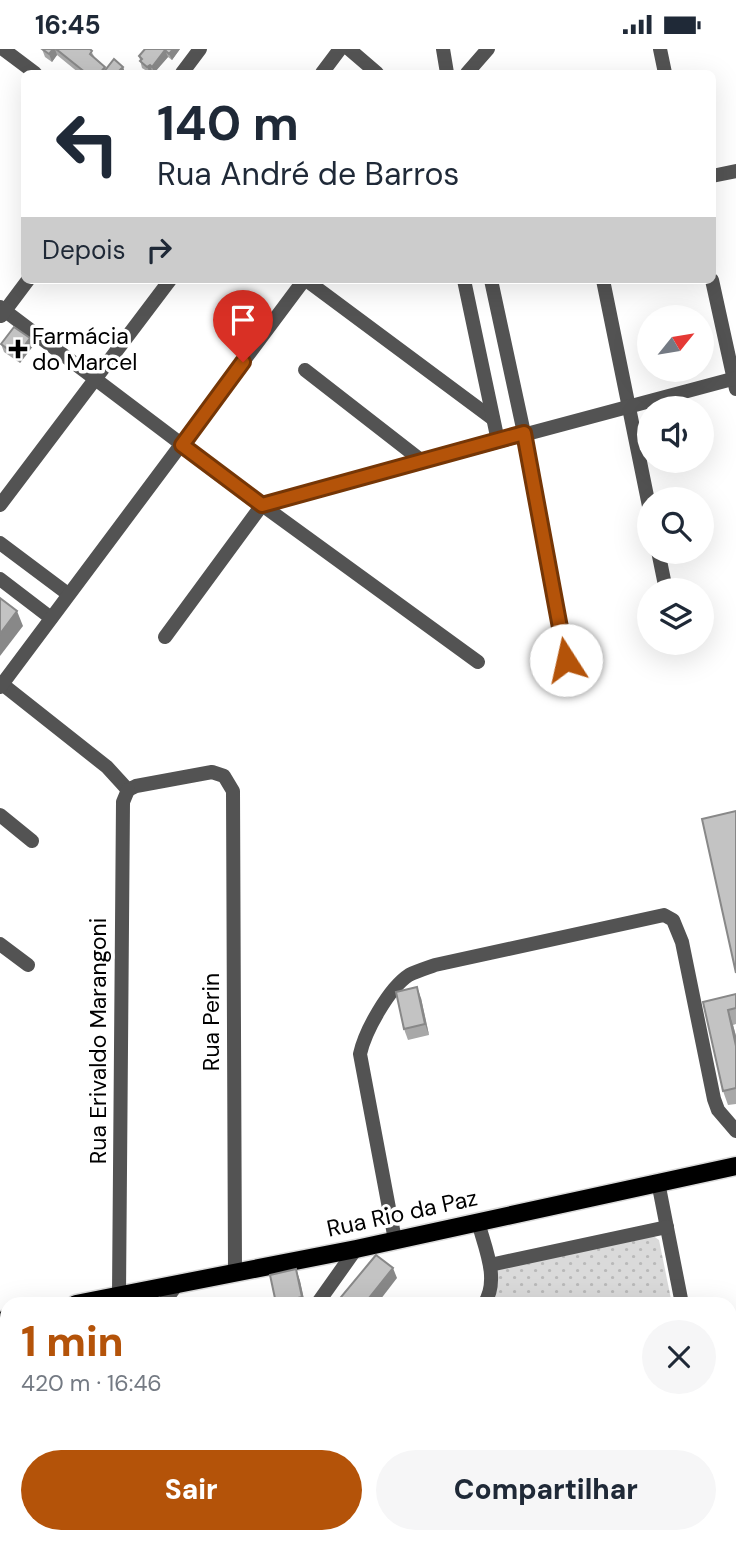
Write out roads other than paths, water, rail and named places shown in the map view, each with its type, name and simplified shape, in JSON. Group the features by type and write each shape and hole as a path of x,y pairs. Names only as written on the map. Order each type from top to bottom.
{"main road":[{"name":"Rua Rio da Paz","path":"106,1297 356,1249 736,1165"}],"street":[{"path":"3,49 31,70"},
{"path":"324,70 340,49"},
{"path":"349,49 374,70"},
{"path":"443,49 446,70"},
{"path":"470,70 488,49"},
{"path":"660,49 665,70"},
{"path":"184,70 196,51"},
{"path":"716,175 736,171"},
{"path":"25,284 2,312 478,662"},
{"path":"0,505 167,284"},
{"path":"128,790 107,767 1,686 302,284"},
{"path":"310,284 493,419"},
{"path":"465,284 498,441"},
{"path":"492,284 524,433 566,660"},
{"path":"604,284 645,487"},
{"path":"165,637 262,505 524,433 735,382 713,284"},
{"path":"305,370 422,461"},
{"path":"0,543 68,594"},
{"path":"0,579 51,618"},
{"name":"Rua Perin","path":"128,790 136,786 212,772 224,776 233,791 235,1272"},
{"name":"Rua Erivaldo Marangoni","path":"119,1294 123,802 128,790"},
{"path":"0,815 32,841"},
{"path":"395,1240 360,1053 363,1038 394,988 410,975 435,965 664,915 673,920 682,942 714,1098 718,1110 736,1131"},
{"path":"0,944 28,965"},
{"path":"658,1182 681,1297"},
{"path":"478,1223 490,1265 492,1283 489,1297"},
{"path":"490,1265 667,1227"},
{"path":"322,1297 356,1249"},
{"path":"168,1297 178,1283"}],"place":[{"name":"Farmácia do Marcel","path":"18,349"}]}
